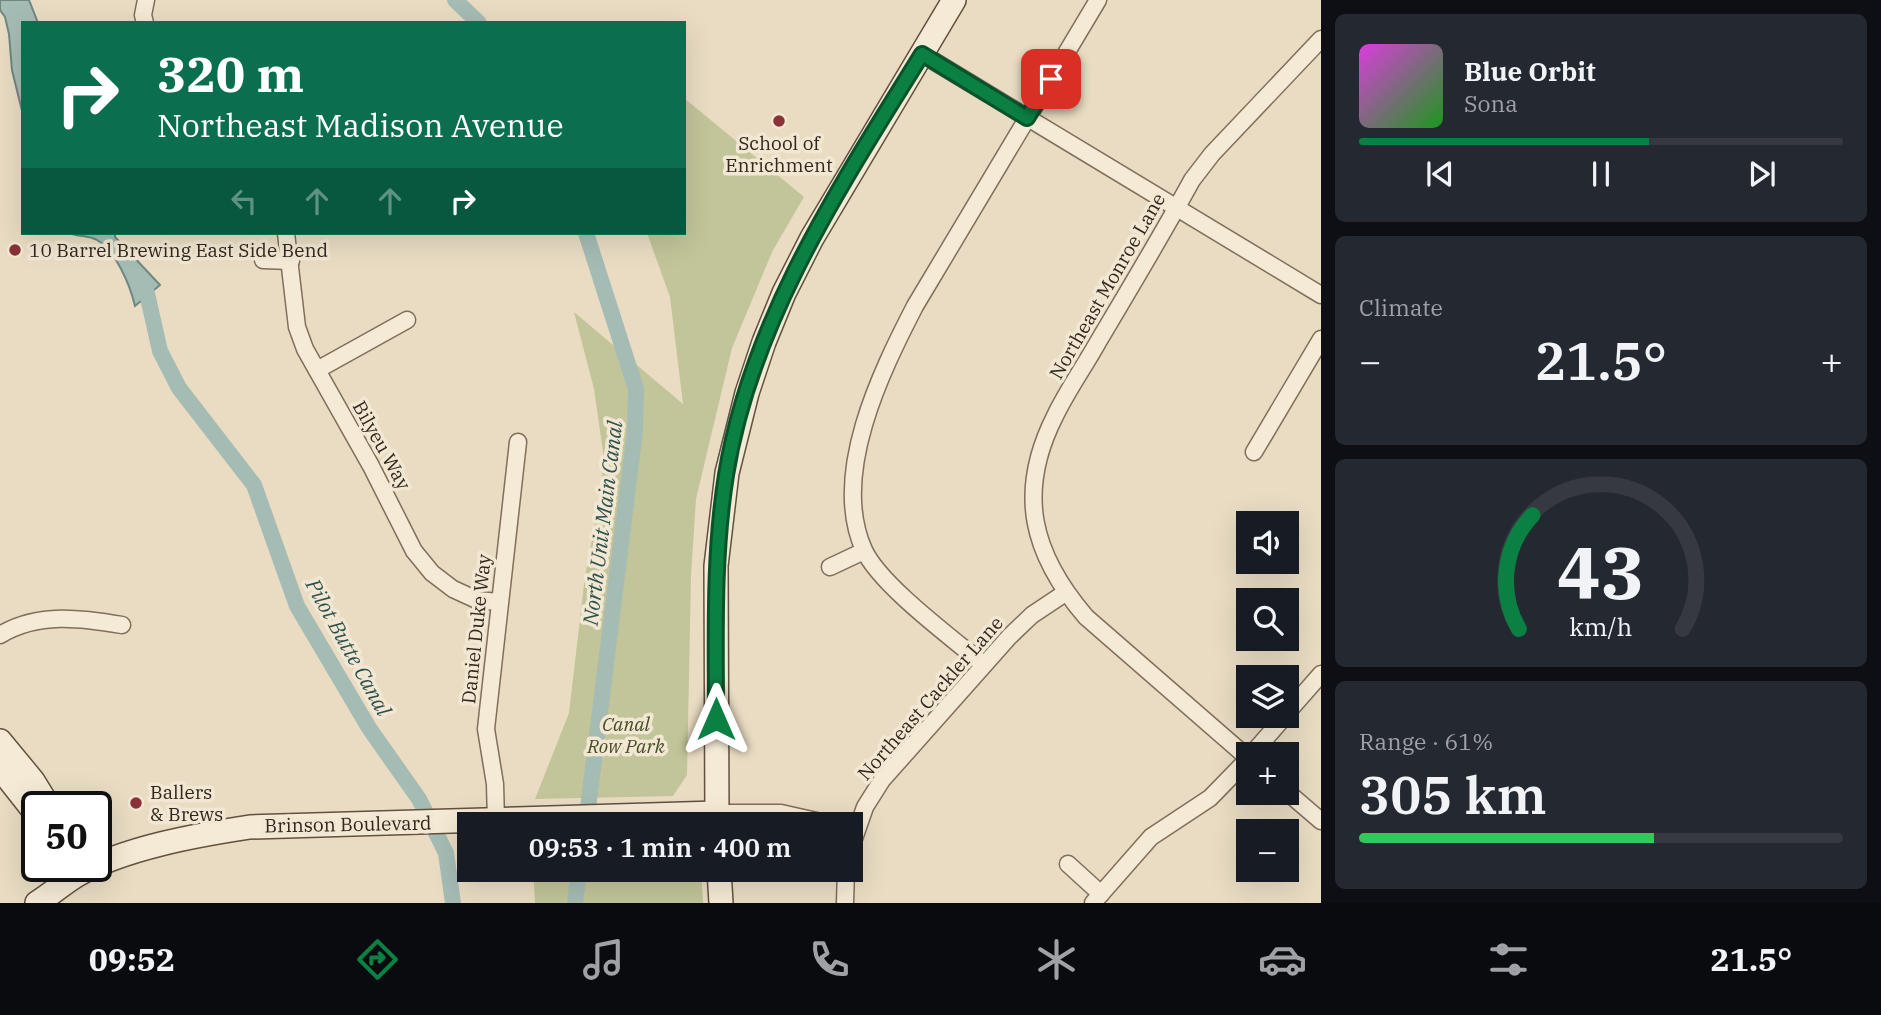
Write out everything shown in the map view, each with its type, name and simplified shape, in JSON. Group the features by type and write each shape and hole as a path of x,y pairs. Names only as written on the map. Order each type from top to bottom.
{"main road":[{"path":"717,812 716,566 727,473 741,414 764,342 784,293 833,202 954,0"},
{"path":"0,740 39,791"},
{"path":"0,768 21,795"},
{"name":"Brinson Boulevard","path":"112,860 195,835 250,827 457,822"},
{"name":"Brinson Boulevard","path":"37,903 62,882"},
{"path":"719,882 720,903"}],"street":[{"path":"144,21 146,0"},
{"path":"983,664 898,591 864,551 855,519 853,477 859,444 872,404 895,345 915,306 1098,0"},
{"name":"Northeast Monroe Lane","path":"1236,748 1086,617 1065,593 1048,563 1037,532 1033,498 1037,459 1055,416 1192,180 1212,154 1321,39"},
{"path":"922,54 1321,295"},
{"name":"Bilyeu Way","path":"286,235 297,327 304,349 371,466 414,551 432,573 453,589 477,600 499,602"},
{"path":"263,260 291,261"},
{"path":"317,370 407,320"},
{"path":"1254,452 1321,339"},
{"name":"Daniel Duke Way","path":"487,812 495,784 486,729 518,442"},
{"path":"830,568 864,551"},
{"name":"Northeast Cackler Lane","path":"863,812 882,780 983,664 1032,615 1065,593"},
{"path":"0,635 9,629 37,621 65,617 122,625"},
{"path":"1299,700 1321,674"},
{"path":"1262,742 1275,728"},
{"path":"1068,864 1097,898 1151,837 1210,798 1236,771"},
{"path":"1299,802 1321,821"},
{"path":"845,903 846,882"}],"green space":[{"name":"Canal Row Park","path":"686,100 804,197 773,250 732,348 696,499 691,576 687,775 673,796 535,799 569,713 585,576 600,498 604,459 594,389 574,312 683,404 670,297 648,235 686,235"},
{"path":"534,882 702,882 703,903 535,903"}],"water":[{"path":"0,0 29,0 37,21 21,21 21,107 12,70 9,34 5,17 0,10"},
{"path":"76,235 115,235 160,285 135,306 130,288 116,260 104,245 90,237"}],"waterway":[{"name":"North Unit Main Canal","path":"455,0 477,21"},
{"name":"North Unit Main Canal","path":"587,235 636,389 635,431 587,812"},
{"name":"Pilot Butte Canal","path":"139,279 146,289 160,351 179,388 254,485 297,606 369,728 419,799 446,853 453,903"},
{"name":"North Unit Main Canal","path":"575,903 578,882"}],"place":[{"name":"School of Enrichment","path":"779,121"},
{"name":"10 Barrel Brewing East Side Bend","path":"15,250"},
{"name":"Ballers & Brews","path":"136,803"}],"route":[{"path":"716,719 716,566 727,473 747,393 764,342 784,293 812,238 922,54 1027,118 1051,79"}]}
